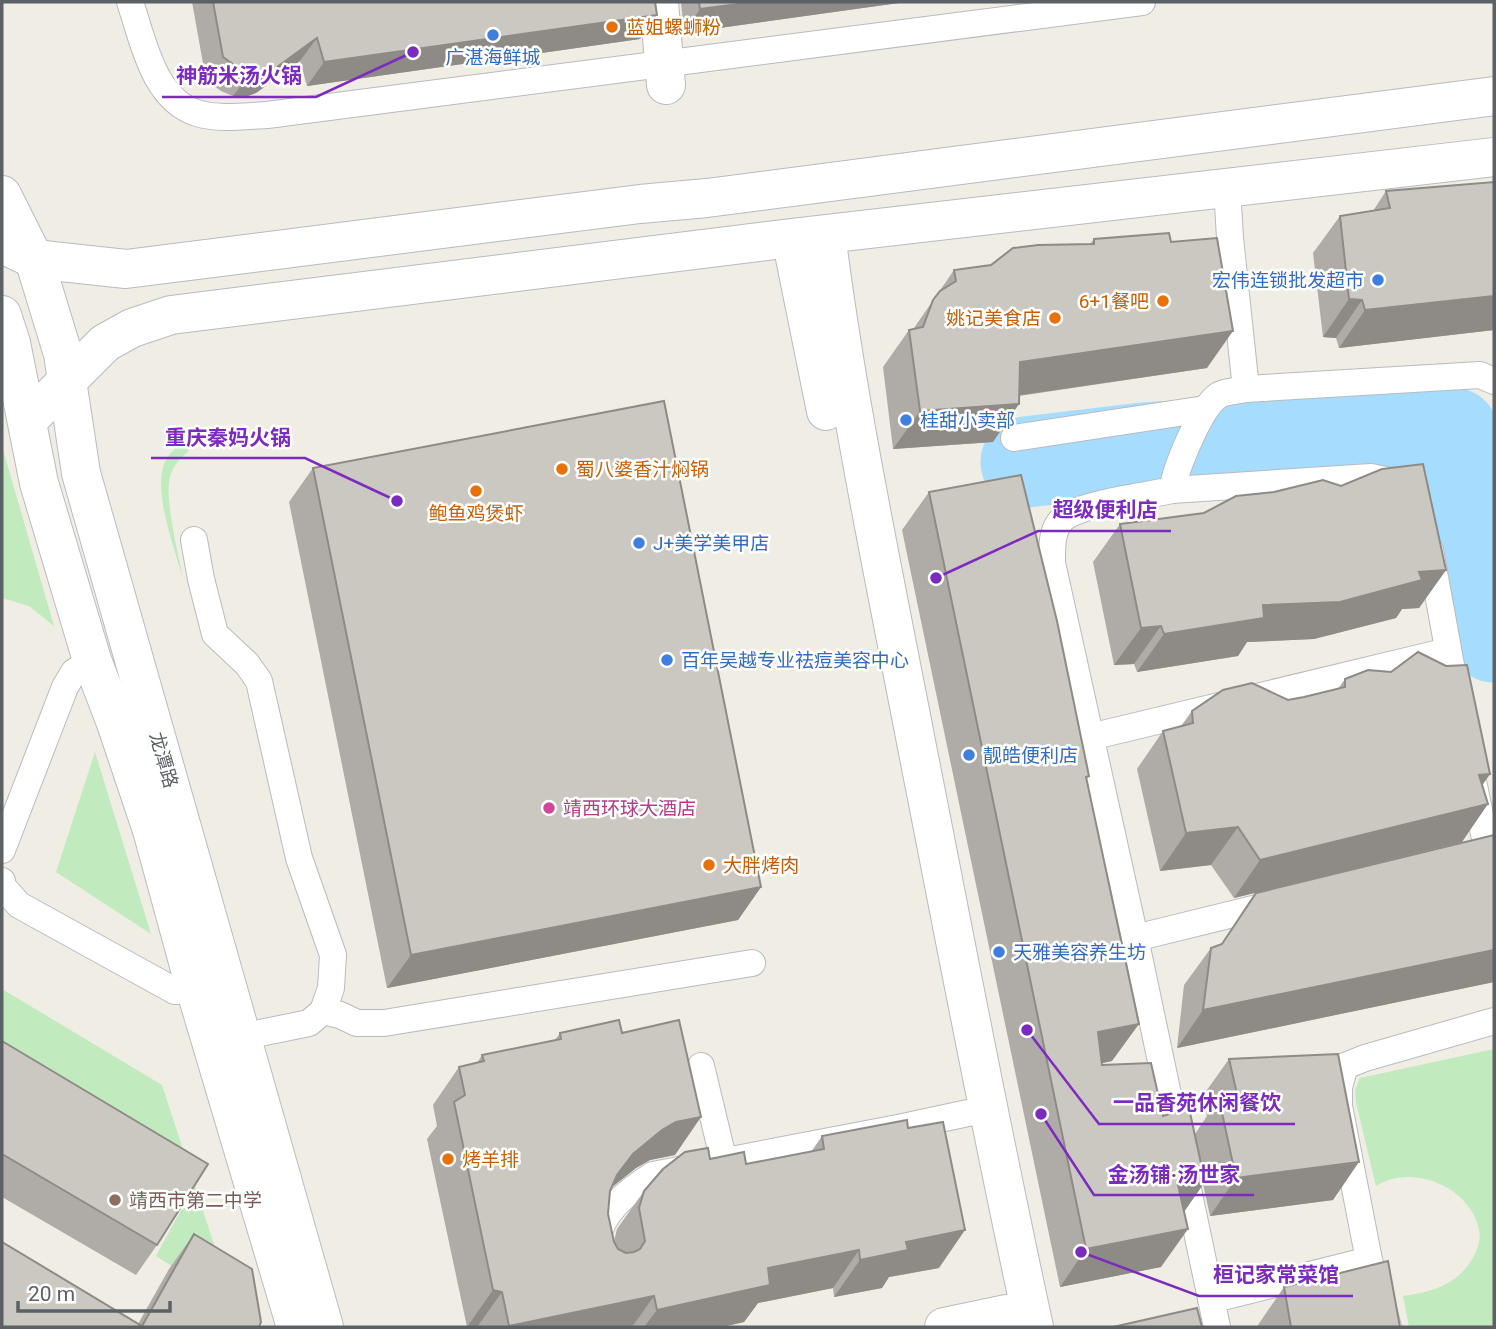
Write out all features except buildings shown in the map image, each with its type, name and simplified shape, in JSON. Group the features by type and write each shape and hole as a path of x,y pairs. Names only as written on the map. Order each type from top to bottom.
{"street":[{"path":"659,2 665,74"},
{"path":"18,252 127,270 1494,96"},
{"path":"27,421 105,343 132,328 171,315 808,236 1494,157"},
{"name":"龙潭路","path":"2,195 18,252 63,354 81,473 324,1327"},
{"path":"808,236 968,1113 1017,1323"},
{"path":"808,236 840,343 988,1111 1017,1323"},
{"name":"龙潭路","path":"2,315 11,343 39,483 92,660 152,830 196,991 296,1327"},
{"path":"944,1327 1017,1323"}],"lane":[{"path":"130,2 153,69 168,96 196,113 224,117 267,115 665,74 1142,2"},
{"path":"1227,187 1247,389"},
{"path":"1174,480 1205,409 1219,394 1247,389 1480,375 1494,381"},
{"path":"1014,438 1205,409"},
{"path":"1217,1327 1052,562 1053,536 1064,517 1174,480 1371,477 1396,482 1412,491 1421,513 1461,718"},
{"path":"194,540 215,634 247,664 259,681 299,858 333,955 331,988 323,1011 309,1023 241,1037"},
{"path":"1090,737 1448,651"},
{"path":"2,850 65,687 74,673 92,660"},
{"path":"1469,758 1494,882"},
{"path":"1460,858 1487,852"},
{"path":"2,881 3,887 19,905 174,991 196,991"},
{"path":"1135,938 1297,898"},
{"path":"323,1011 357,1023 384,1023 751,963"},
{"path":"1388,1327 1369,1260 1339,1105 1339,1087 1345,1066 1494,1021"},
{"path":"701,1066 724,1162"},
{"path":"603,1275 597,1242 606,1218 627,1191 653,1175 968,1113"},
{"path":"1211,1300 1369,1260"}],"green space":[{"path":"183,442 189,451 173,469 169,500 183,579 166,520 161,488 165,462"},
{"path":"2,446 54,626 29,606 2,598"},
{"path":"95,752 151,934 56,872"},
{"path":"2,989 162,1085 241,1327 229,1303 156,1256 191,1192 2,1075"},
{"path":"1494,1049 1494,1327 1409,1327 1403,1296 1435,1289 1461,1274 1477,1250 1479,1230 1474,1215 1465,1202 1438,1183 1406,1177 1376,1186 1355,1090 1360,1078"}],"waterway":[{"path":"1026,462 1144,448 1385,433 1431,425 1453,433 1460,454 1474,547 1494,637"}],"place":[{"name":"蓝姐螺蛳粉","path":"612,27"},
{"name":"广湛海鲜城","path":"493,35"},
{"name":"神筋米汤火锅","path":"413,52"},
{"name":"宏伟连锁批发超市","path":"1378,280"},
{"name":"6+1餐吧","path":"1163,301"},
{"name":"姚记美食店","path":"1055,318"},
{"name":"桂甜小卖部","path":"906,420"},
{"name":"蜀八婆香汁焖锅","path":"562,469"},
{"name":"鲍鱼鸡煲虾","path":"476,491"},
{"name":"重庆秦妈火锅","path":"397,501"},
{"name":"J+美学美甲店","path":"639,543"},
{"name":"超级便利店","path":"936,578"},
{"name":"百年吴越专业祛痘美容中心","path":"667,660"},
{"name":"靓皓便利店","path":"969,755"},
{"name":"靖西环球大酒店","path":"549,808"},
{"name":"大胖烤肉","path":"709,865"},
{"name":"天雅美容养生坊","path":"999,952"},
{"name":"一品香苑休闲餐饮","path":"1027,1030"},
{"name":"金汤铺·汤世家","path":"1041,1114"},
{"name":"烤羊排","path":"448,1159"},
{"name":"靖西市第二中学","path":"115,1200"},
{"name":"桓记家常菜馆","path":"1081,1252"}]}
